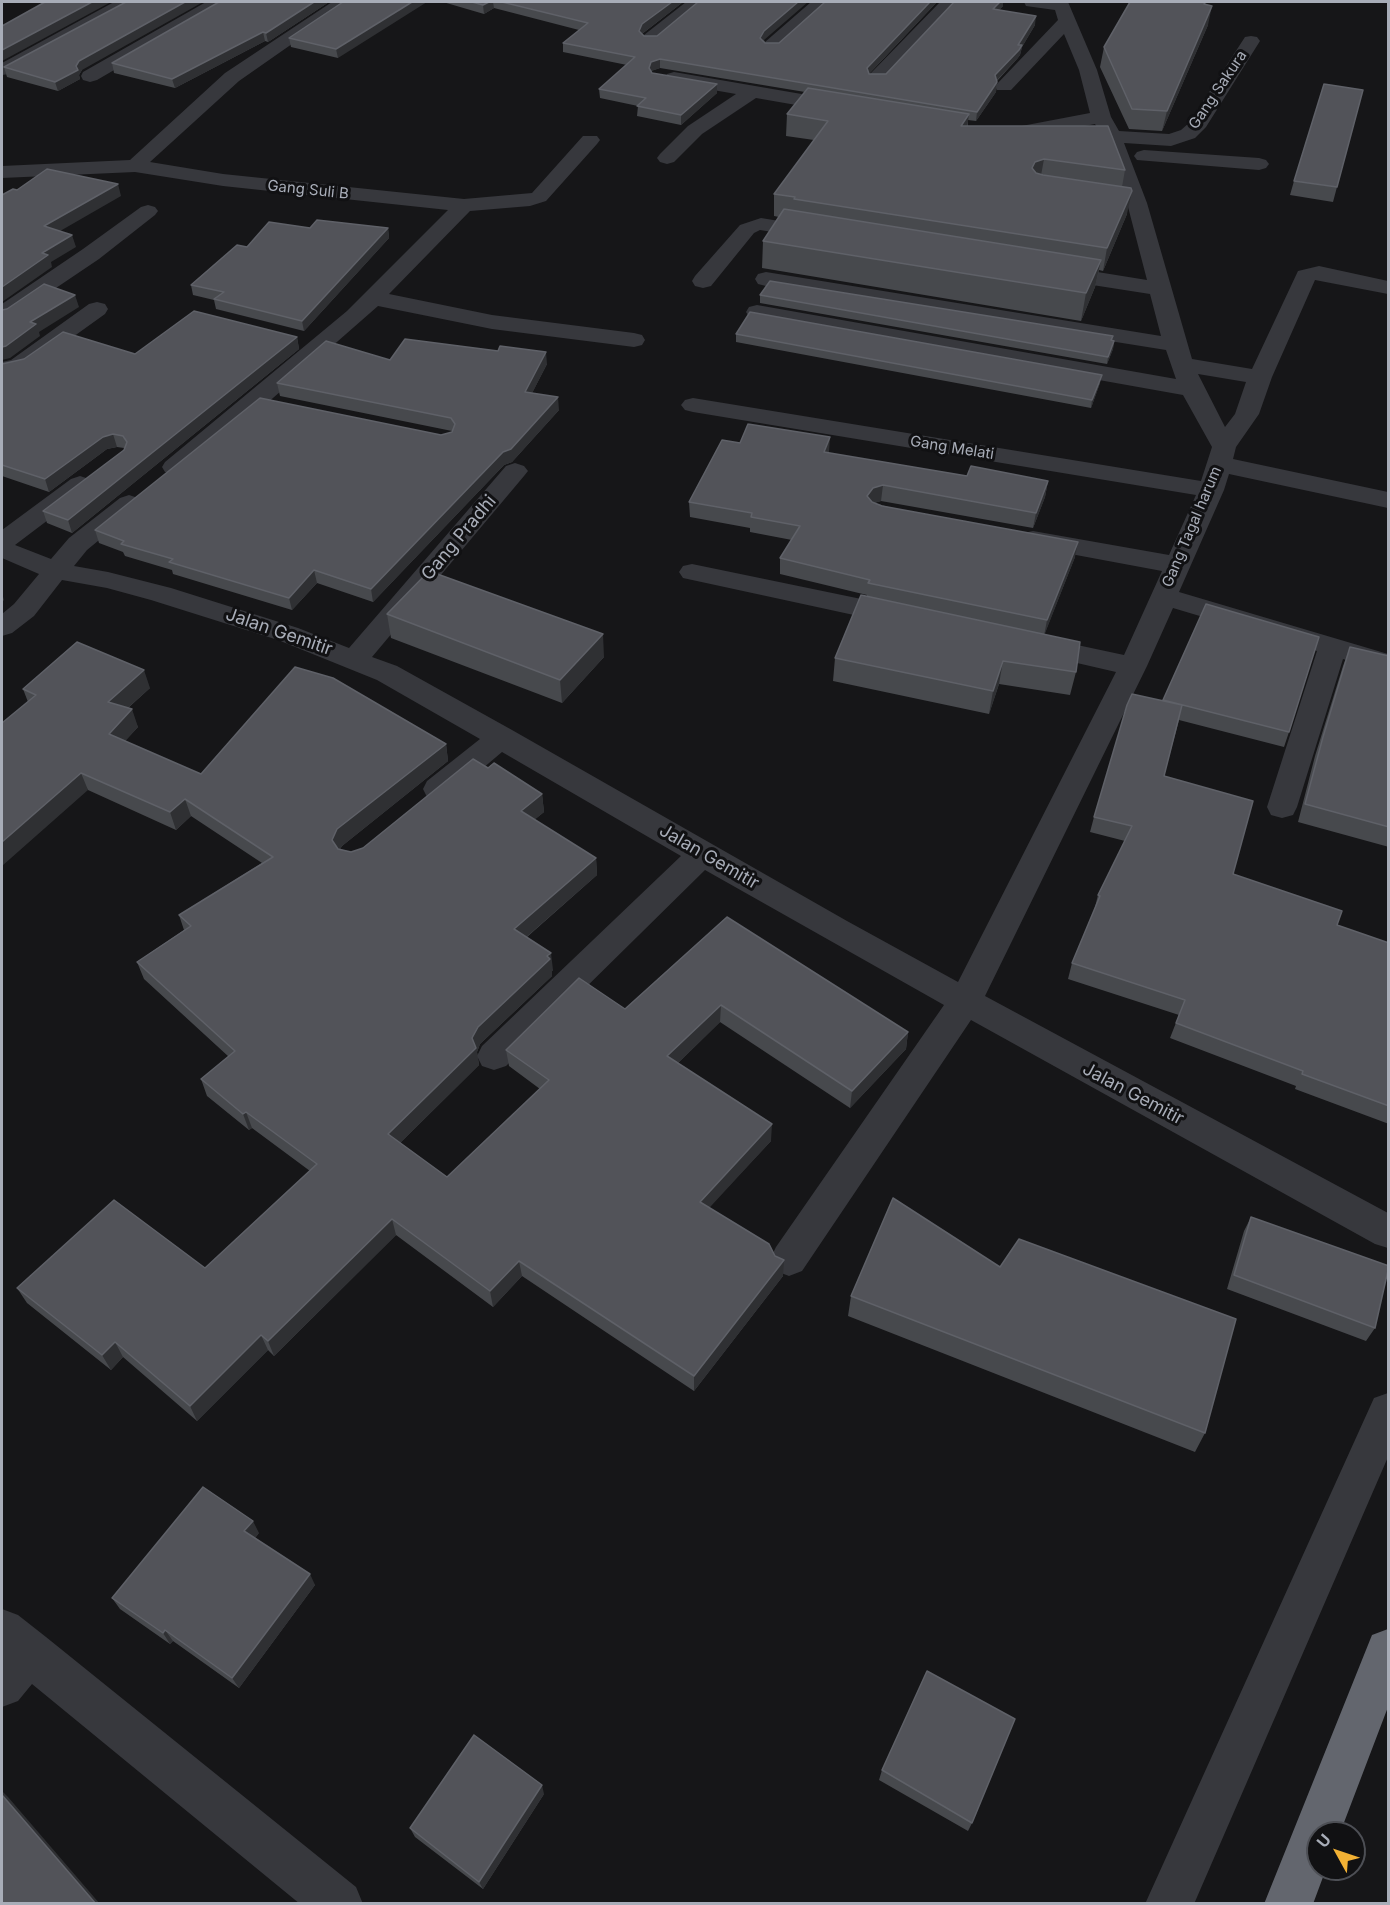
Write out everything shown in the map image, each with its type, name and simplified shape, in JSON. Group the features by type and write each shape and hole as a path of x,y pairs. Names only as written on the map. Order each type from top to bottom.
{"highway":[{"path":"1288,1904 1389,1652"}],"street":[{"path":"2,70 126,2"},
{"path":"90,76 218,2"},
{"path":"135,166 232,77 343,2"},
{"path":"650,39 696,2"},
{"path":"771,46 821,2"},
{"path":"877,78 950,2"},
{"path":"1004,86 1063,9 1032,2"},
{"name":"Gang Tagal harum","path":"789,1259 965,1002 1133,666 1210,490 1221,456 1192,389 1161,289 1126,201 1110,136 1088,70 1063,9"},
{"name":"Gang Sakura","path":"1110,136 1172,140 1188,134 1196,127 1251,41"},
{"path":"660,76 855,109"},
{"path":"667,158 695,130 752,92"},
{"path":"992,132 1110,136 1259,164"},
{"name":"Gang Suli B","path":"2,172 135,166 223,180 464,205 530,200 539,197 590,140"},
{"path":"17,188 40,169"},
{"path":"2,627 24,610 78,544 154,483 269,402 321,345 373,298 464,205"},
{"path":"2,314 91,254 148,211"},
{"path":"703,281 747,229 754,225 761,224 831,236"},
{"path":"1031,268 1161,289"},
{"path":"1389,287 1319,273 1309,274 1260,377 1247,414 1221,456 1389,500"},
{"path":"766,279 1180,355 1260,377"},
{"path":"373,298 492,322 633,340"},
{"path":"2,369 19,364 97,309"},
{"path":"757,312 1192,389"},
{"path":"298,339 321,345"},
{"name":"Gang Melati","path":"693,405 1210,490"},
{"path":"2,542 98,470"},
{"name":"Gang Pradhi","path":"355,659 515,471"},
{"path":"1011,535 1176,565"},
{"path":"78,544 113,547"},
{"name":"Jalan Gemitir","path":"2,549 56,571 108,580 161,594 288,634 387,673 965,1002 1389,1232"},
{"path":"692,572 925,621"},
{"path":"1164,596 1389,663"},
{"path":"1006,639 1133,666"},
{"path":"1282,807 1333,646"},
{"path":"416,806 502,737"},
{"path":"494,1056 703,853"},
{"path":"1169,1904 1389,1412"},
{"path":"11,1657 339,1904"}],"building":[{"path":"45,2 92,2 2,50 2,26"},
{"path":"126,2 185,2 79,61 76,66 78,70 55,82 4,67"},
{"path":"219,2 314,2 266,33 263,32 172,79 112,63"},
{"path":"343,2 412,2 336,49 289,38"},
{"path":"472,2 489,2 483,5"},
{"path":"502,2 672,2 642,24 639,31 644,36 657,36 698,2 798,2 764,31 760,38 765,43 779,43 825,2 930,2 867,68 869,74 886,74 954,2 1000,2 993,9 1036,16 1018,45 1022,45 1019,50 995,75 997,82 977,112 660,59 651,62 649,68 652,73 717,84 681,115 637,106 646,98 599,89 635,57 563,43 588,23"},
{"path":"1130,2 1205,2 1204,4 1212,6 1167,111 1132,109 1104,47"},
{"path":"1324,84 1363,90 1337,187 1294,181"},
{"path":"808,88 969,114 961,126 1108,126 1125,170 1044,159 1035,162 1032,168 1036,173 1043,175 1131,188 1132,191 1107,248 774,194 828,121 787,114"},
{"path":"47,169 118,184 44,226 72,235 42,253 48,255 2,287 2,195 13,189 17,190"},
{"path":"784,209 1101,260 1086,293 763,241"},
{"path":"317,220 388,228 302,321 214,299 224,292 191,285 237,245 247,247 269,222 310,228"},
{"path":"770,281 1113,336 1111,340 1114,341 1108,357 760,295"},
{"path":"44,284 75,295 30,322 36,324 2,347 2,310"},
{"path":"194,311 297,337 68,520 43,511 124,450 127,442 123,436 113,434 103,437 45,479 2,465 2,364 24,359 63,332 135,354"},
{"path":"750,312 1102,375 1092,400 736,334"},
{"path":"405,339 498,351 500,346 546,352 525,392 558,397 511,449 503,452 371,589 314,570 289,598 169,562 173,559 121,544 124,541 95,530 260,398 441,435 452,432 455,424 451,418 277,383 326,341 390,360"},
{"path":"748,424 830,437 824,452 967,476 971,466 1048,481 1036,513 883,485 873,488 867,496 872,502 882,506 1078,542 1047,620 868,583 870,580 780,558 800,526 751,517 752,513 689,502 722,440 740,443"},
{"path":"429,571 603,634 560,680 387,614"},
{"path":"861,595 1080,642 1076,672 1003,661 993,691 835,658"},
{"path":"1206,604 1319,637 1289,732 1163,700"},
{"path":"77,642 144,670 108,702 132,709 109,734 201,774 295,667 333,678 446,744 337,829 332,840 338,849 351,852 363,848 473,759 488,768 494,763 542,794 521,811 596,858 514,929 551,953 547,956 550,959 478,1027 472,1038 476,1048 388,1134 447,1177 549,1080 506,1050 579,978 625,1009 727,917 908,1032 852,1091 721,1005 667,1056 772,1124 700,1202 769,1244 775,1256 784,1260 694,1376 519,1261 490,1291 392,1219 268,1341 261,1335 190,1406 115,1342 102,1355 17,1288 114,1200 205,1268 317,1164 246,1112 243,1114 201,1079 235,1051 137,962 191,926 179,915 273,857 185,799 170,812 81,773 2,842 2,723 36,695 23,689"},
{"path":"1350,647 1389,656 1389,827 1305,804"},
{"path":"1132,694 1182,705 1164,776 1253,801 1233,874 1342,911 1337,925 1389,943 1389,1106 1176,1023 1185,1000 1072,963 1100,896 1098,895 1132,826 1094,817"},
{"path":"893,1198 1000,1267 1019,1239 1236,1319 1205,1433 851,1296"},
{"path":"1251,1217 1389,1266 1375,1328 1234,1275"},
{"path":"203,1487 253,1521 244,1531 310,1574 232,1678 165,1630 163,1633 112,1598"},
{"path":"927,1671 1015,1719 972,1823 882,1770"},
{"path":"474,1735 542,1785 479,1882 410,1828"},
{"path":"2,1795 96,1904 2,1904"}]}
